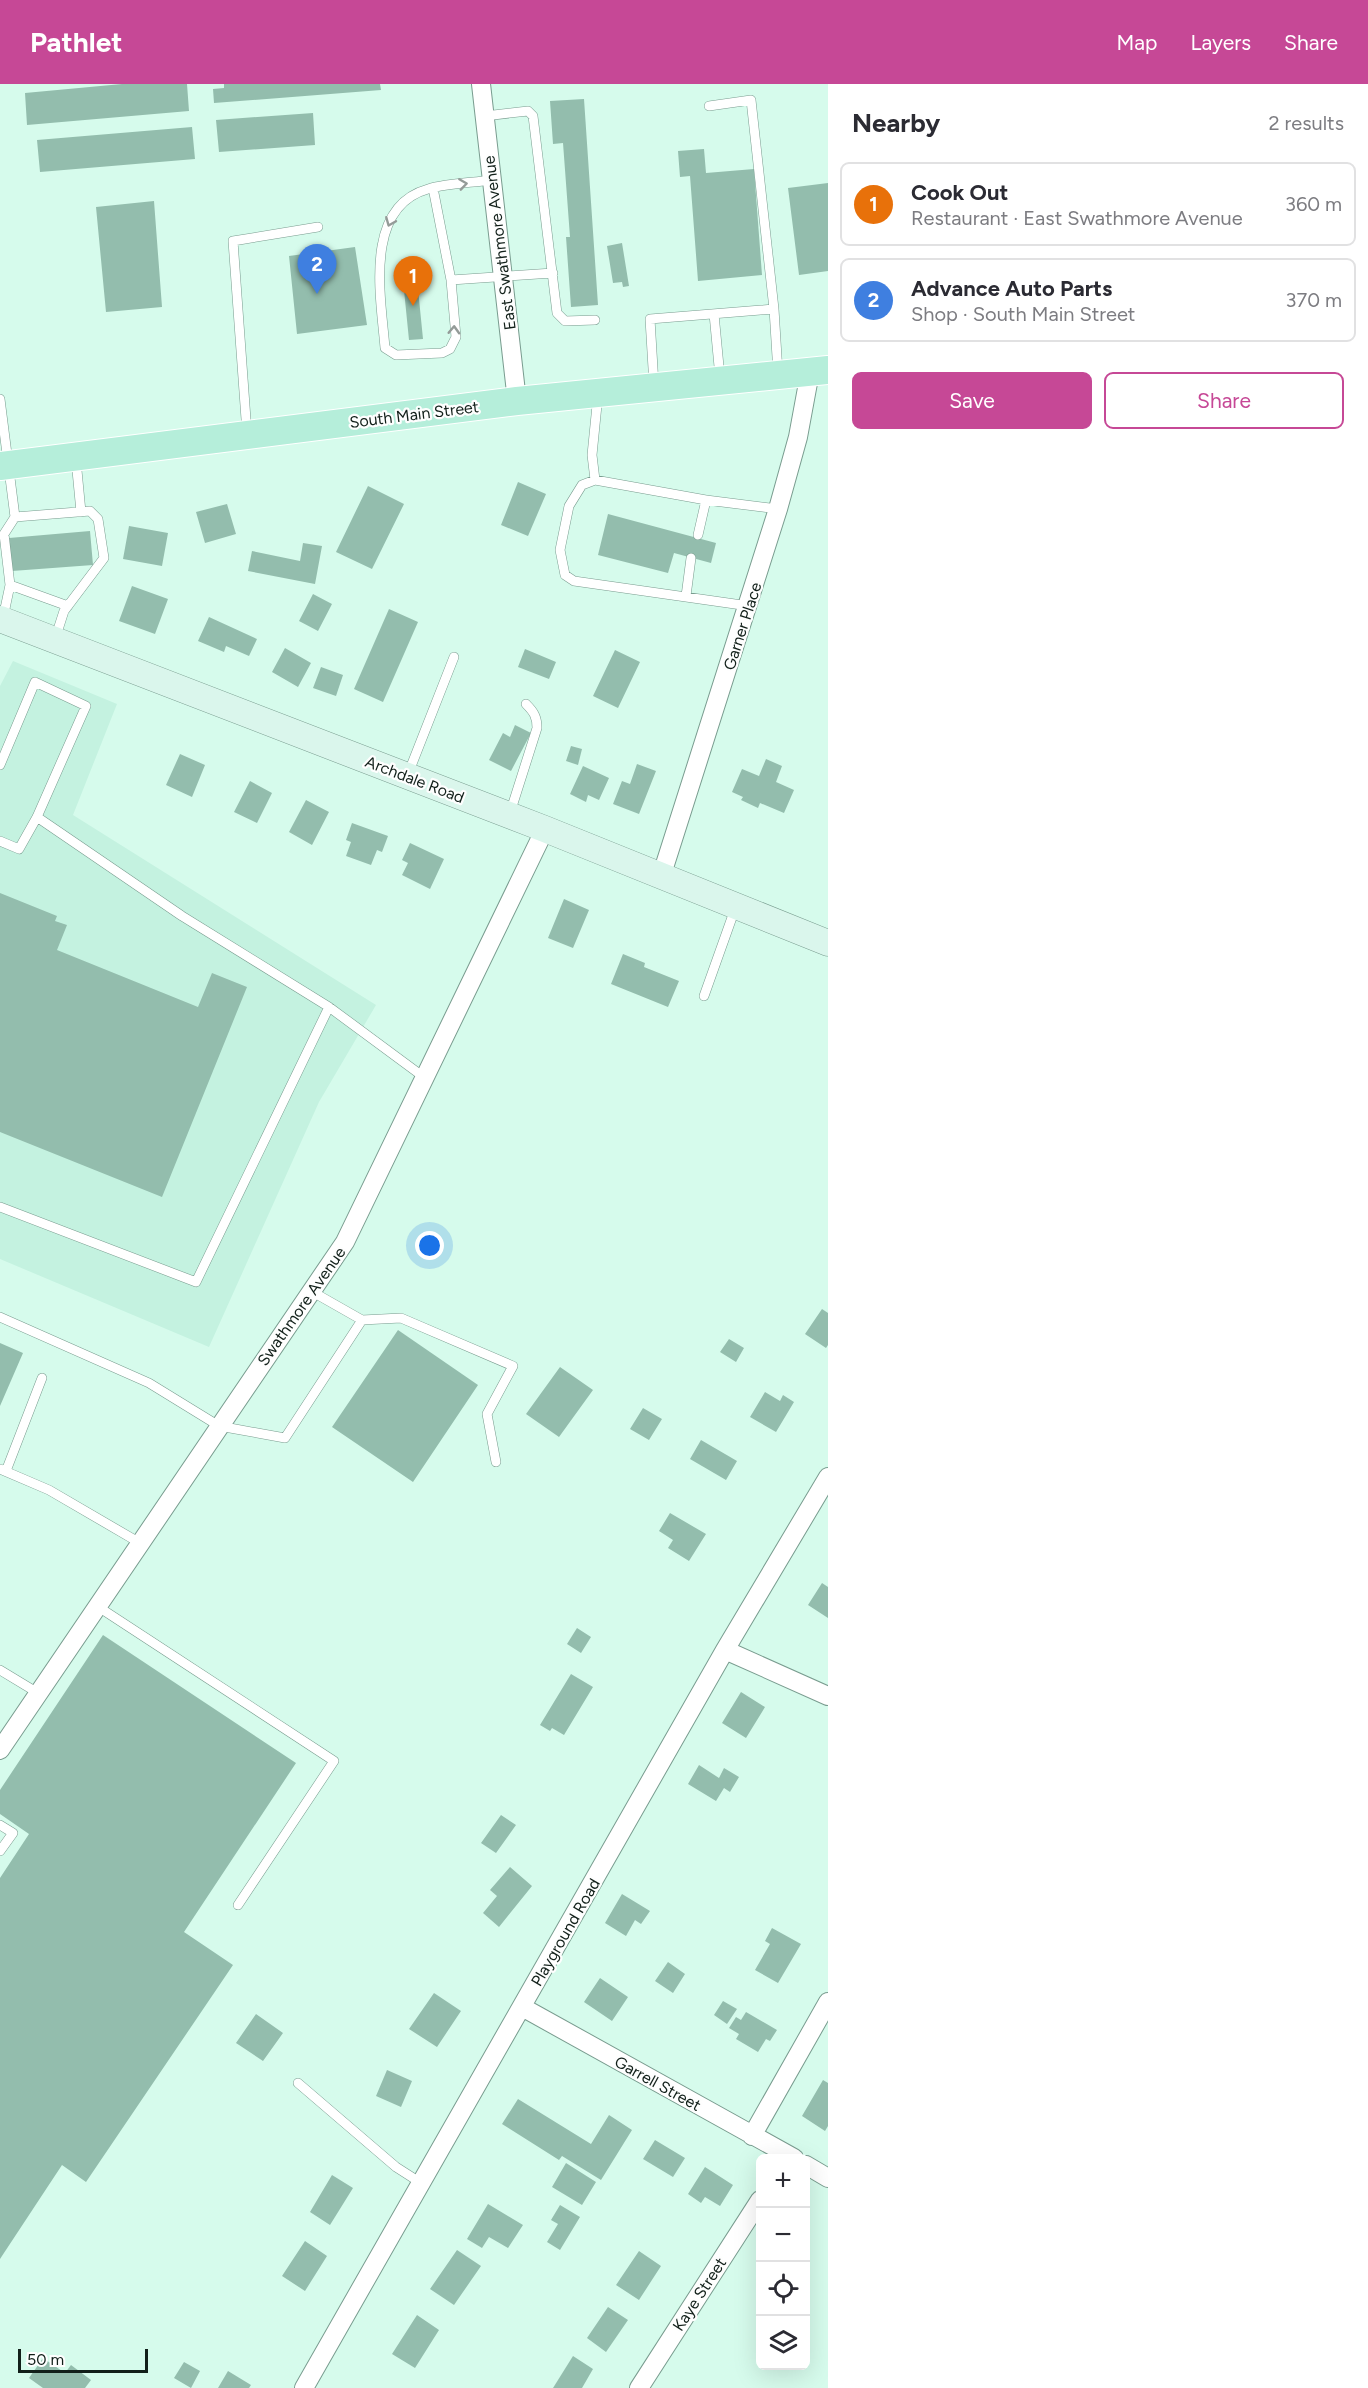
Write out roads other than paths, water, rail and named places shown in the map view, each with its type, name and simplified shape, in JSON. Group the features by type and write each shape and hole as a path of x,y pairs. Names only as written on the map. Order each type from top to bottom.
{"main road":[{"name":"South Main Street","path":"5,466 518,401 819,371"},
{"name":"Archdale Road","path":"1,620 510,815 828,943"}],"street":[{"name":"East Swathmore Avenue","path":"481,84 518,401"},
{"name":"Garner Place","path":"661,877 749,606 819,371"},
{"name":"Swathmore Avenue","path":"0,1750 345,1242 545,829"},
{"name":"Playground Road","path":"304,2388 725,1650 828,1477"},
{"path":"725,1650 828,1696"},
{"path":"752,2136 828,2002"},
{"name":"Garrell Street","path":"522,2007 783,2154"},
{"path":"810,2167 828,2178"},
{"name":"Kaye Street","path":"639,2388 756,2206"}],"lane":[{"path":"709,106 751,100 779,375"},
{"path":"485,116 528,111 533,116 557,313 566,321 595,320"},
{"path":"433,188 450,280 456,337 450,349 442,353 396,356 385,348 379,276 388,222 396,208 412,195 433,188 492,180"},
{"path":"248,435 232,241 318,227"},
{"path":"450,280 553,273"},
{"path":"654,388 650,319 774,309"},
{"path":"714,314 721,381"},
{"path":"595,480 592,455 598,393"},
{"path":"0,399 5,466 15,517 4,534 10,585 1,620"},
{"path":"75,457 81,512"},
{"path":"749,606 574,581 565,575 560,550 569,506 582,485 595,480 706,500 778,509"},
{"path":"698,535 706,500"},
{"path":"15,517 90,511 98,519 104,558 64,611 54,640"},
{"path":"686,596 691,558"},
{"path":"10,585 68,606"},
{"path":"408,776 454,657"},
{"path":"0,765 34,682 86,706 36,817 19,849 0,841"},
{"path":"510,815 537,728 537,719 526,705"},
{"path":"36,817 182,916 329,1007 424,1078"},
{"path":"704,996 736,907"},
{"path":"0,1207 196,1282 329,1007"},
{"path":"311,1292 362,1320 401,1318 513,1366 487,1414 496,1462"},
{"path":"0,1317 149,1383 219,1426 285,1438 362,1320"},
{"path":"42,1378 3,1470 49,1490 140,1543"},
{"path":"97,1606 334,1761 238,1905"},
{"path":"0,1670 38,1694"},
{"path":"0,1825 13,1833 0,1851"},
{"path":"298,2084 387,2160 421,2183"}],"place":[{"name":"Advance Auto Parts","path":"317,294"},
{"name":"Cook Out","path":"413,306"}]}
